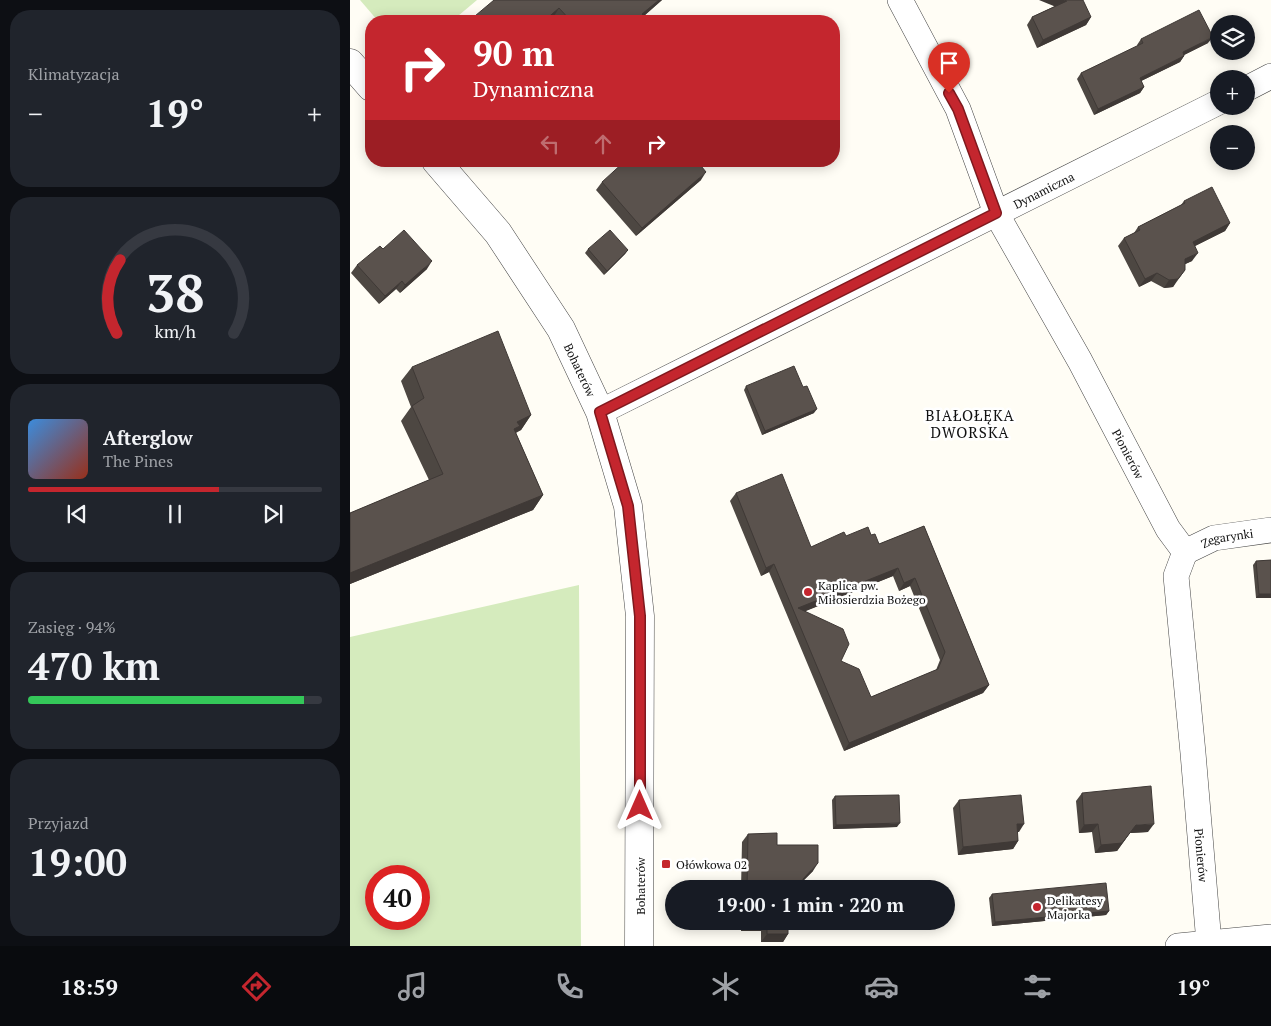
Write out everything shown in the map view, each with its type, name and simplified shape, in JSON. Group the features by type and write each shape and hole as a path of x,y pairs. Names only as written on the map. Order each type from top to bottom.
{"street":[{"name":"Pionierów","path":"900,0 958,109 996,213 1080,361 1168,529 1185,552 1176,576 1194,753 1209,943"},
{"path":"350,63 365,81"},
{"path":"1255,84 1271,76"},
{"name":"Dynamiczna","path":"600,412 1210,106"},
{"name":"Bohaterów","path":"441,167 498,233 561,329 600,412 628,506 640,616 639,946"},
{"name":"Zegarynki","path":"1185,552 1214,538 1271,530"},
{"path":"1178,946 1271,937"}],"green space":[{"path":"360,0 477,0 459,15 373,15"},
{"path":"579,585 581,946 350,946 350,637"}],"building":[{"path":"494,0 659,0 643,15 565,15 559,8 551,15 476,15"},
{"path":"1064,0 1083,0 1091,17 1043,40 1032,17 1067,1"},
{"path":"1199,10 1210,31 1210,38 1183,52 1184,56 1140,78 1144,87 1098,109 1081,73 1143,43 1141,39"},
{"path":"618,167 702,167 706,172 642,228 602,182"},
{"path":"1212,187 1230,223 1193,242 1198,253 1185,259 1185,270 1178,279 1169,280 1157,273 1145,279 1124,238 1140,230 1138,227"},
{"path":"404,230 432,261 405,285 402,281 385,296 357,265 380,246 383,249"},
{"path":"610,230 628,250 607,271 588,249"},
{"path":"498,331 531,415 517,422 520,426 514,429 543,495 350,573 350,513 443,474 412,406 424,398 412,367"},
{"path":"794,366 803,387 807,386 817,409 765,431 746,386"},
{"path":"782,474 811,547 844,532 846,536 868,527 871,535 875,534 879,544 924,526 989,685 849,743 774,564 766,568 736,493","holes":["898,568 904,583 915,578 945,652 938,669 871,697 859,669 841,661 849,644 843,629 798,608"]},
{"path":"1271,560 1271,594 1259,594 1256,561"},
{"path":"1151,786 1154,824 1136,825 1122,843 1101,845 1098,824 1084,825 1082,793"},
{"path":"899,795 900,823 836,825 835,796"},
{"path":"1021,795 1024,824 1017,824 1018,841 963,847 959,800"},
{"path":"777,833 777,845 818,845 818,863 803,880 747,880 748,834"},
{"path":"1106,883 1109,911 995,922 992,894"},
{"path":"767,930 788,930 788,934 767,934"}],"place":[{"name":"Kaplica pw. Miłosierdzia Bożego","path":"808,592"},
{"name":"Ołówkowa 02","path":"666,864"},
{"name":"Delikatesy Majorka","path":"1037,907"}],"district":[{"name":"BIAŁOŁĘKA DWORSKA","path":"970,424"}],"route":[{"path":"640,806 640,616 628,506 600,412 996,213 958,109 949,93"}]}
